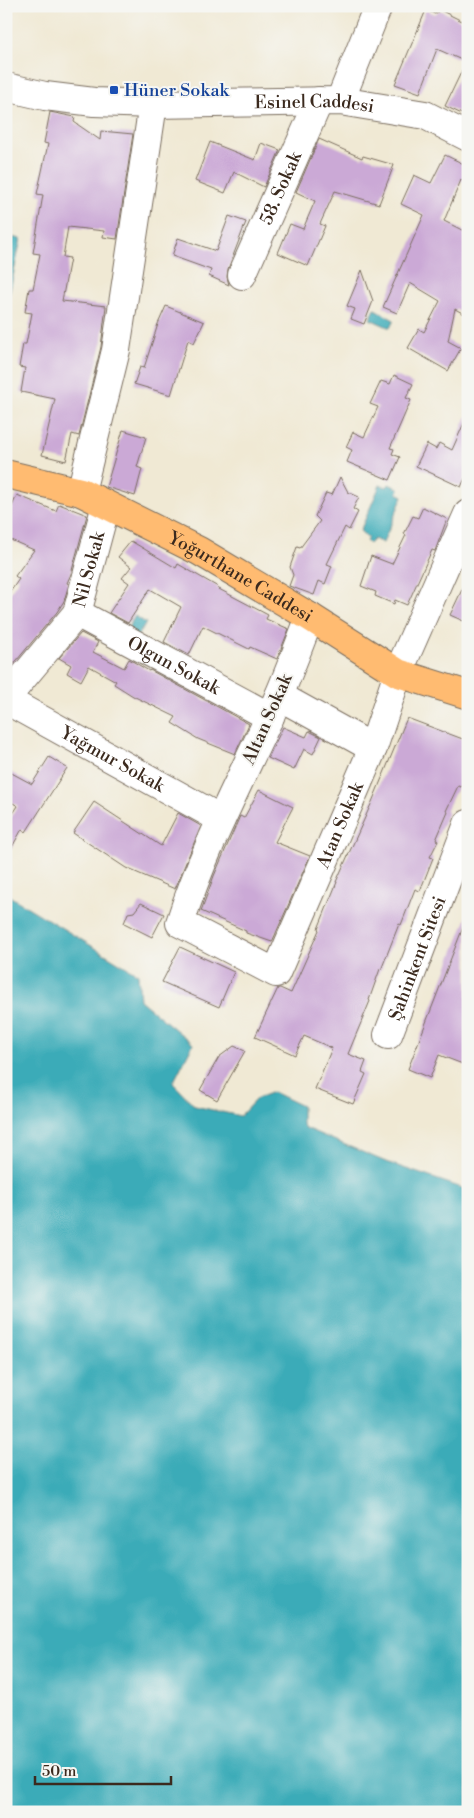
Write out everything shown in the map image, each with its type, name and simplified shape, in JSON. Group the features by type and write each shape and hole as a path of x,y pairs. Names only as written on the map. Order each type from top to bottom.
{"main road":[{"name":"Yoğurthane Caddesi","path":"6,474 81,492 199,551 310,617 398,673 468,695"}],"street":[{"name":"58. Sokak","path":"242,275 378,6"},
{"name":"Esinel Caddesi","path":"6,87 45,96 94,102 154,104 329,101 425,115 468,137"},
{"path":"81,492 116,350 154,104"},
{"name":"Nil Sokak","path":"6,699 77,612 106,506"},
{"name":"Atan Sokak","path":"276,973 373,748 398,673 468,514"},
{"name":"Olgun Sokak","path":"77,612 275,706 373,748"},
{"name":"Altan Sokak","path":"276,973 180,923 192,888 221,820 275,706 310,617"},
{"name":"Yağmur Sokak","path":"6,699 221,820"},
{"name":"Şahinkent Sitesi","path":"388,1036 468,824"}],"water":[{"path":"6,236 21,239 6,309"},
{"path":"375,309 394,320 390,328 370,319"},
{"path":"389,484 399,489 397,493 403,496 383,543 374,539 369,544 366,541 368,538 360,531 380,485 387,487"},
{"path":"135,616 146,623 136,638 126,631"},
{"path":"6,894 138,974 140,1000 193,1044 173,1083 195,1106 240,1116 257,1098 273,1092 302,1106 302,1124 305,1128 386,1162 468,1190 468,1812 6,1812"}],"building":[{"path":"426,10 435,14 440,10 468,24 468,117 445,106 466,62 437,49 420,93 395,84"},
{"path":"50,112 75,117 74,122 100,140 101,131 133,134 117,239 103,237 104,231 68,227 63,257 70,258 62,301 106,306 101,347 79,436 72,434 66,461 42,455 55,399 21,392 25,368 19,367 32,313 25,312 29,289 33,289 40,254 33,253 43,195 37,194 48,144 44,143"},
{"path":"319,139 362,158 363,156 394,165 379,204 335,191 320,224 325,226 308,266 278,253 290,224 303,229 315,201 296,192"},
{"path":"210,142 255,160 261,143 280,150 264,187 234,172 225,193 195,181"},
{"path":"445,155 468,166 468,183 461,180 444,221 468,233 468,316 455,309 448,341 461,348 448,371 408,348 419,329 424,332 440,301 410,283 397,313 383,307 424,215 401,204 414,175 431,183"},
{"path":"229,216 246,222 228,269 229,285 209,276 211,270 172,256 178,238 216,251"},
{"path":"362,270 373,301 364,324 351,319 355,309 347,306"},
{"path":"166,306 204,322 194,343 188,340 171,395 134,384 140,367 144,368 158,324"},
{"path":"394,375 413,384 406,398 411,400 390,448 394,449 392,454 400,457 390,480 347,462 352,450 346,447 353,432 364,437 378,407 370,404 381,381 390,384"},
{"path":"468,414 468,472 461,487 416,466 427,444 436,449 439,443 452,450"},
{"path":"123,430 146,437 137,467 142,469 135,496 106,487"},
{"path":"340,477 348,492 359,497 353,509 358,512 349,530 345,527 327,564 332,566 325,584 319,581 314,595 289,586 293,575 290,567 297,547 300,548 320,521 315,516 326,493 332,495"},
{"path":"17,495 56,511 59,504 87,515 67,583 69,584 64,601 7,672 6,598 19,579 15,576 34,550 6,538 6,520"},
{"path":"423,507 447,519 435,551 432,550 407,605 395,600 394,604 375,596 376,592 361,586 371,556 392,564 413,516 418,518"},
{"path":"131,541 176,568 178,564 217,588 268,615 266,619 289,629 277,659 250,647 249,649 203,626 189,655 164,642 181,607 150,589 128,623 109,613 129,583 122,578 131,567 118,557"},
{"path":"468,577 468,623 450,615"},
{"path":"81,633 98,642 93,652 124,668 129,659 249,724 235,754 198,739 172,723 176,717 133,696 114,684 116,681 89,666 81,681 67,673 71,665 59,658"},
{"path":"407,718 468,741 468,772 461,787 458,786 446,811 448,812 436,840 438,841 430,857 433,858 420,891 415,889 401,925 399,924 348,1054 366,1061 362,1072 366,1074 353,1104 315,1089 332,1048 304,1036 295,1055 255,1037 278,988 291,993 319,930 336,882"},
{"path":"283,727 306,737 309,731 321,737 313,754 304,749 294,770 268,758"},
{"path":"49,757 67,768 26,832 22,829 6,858 6,824 18,806 6,799 6,770 32,784"},
{"path":"259,790 293,807 275,842 310,856 272,942 246,933 246,931 201,911 240,816 244,818"},
{"path":"94,802 161,846 178,813 201,826 175,889 126,868 73,833"},
{"path":"141,903 164,914 152,937 124,923 128,913 134,912"},
{"path":"467,917 468,1066 439,1055 430,1078 408,1069"},
{"path":"180,947 234,972 219,1007 162,982"},
{"path":"234,1046 245,1051 217,1100 200,1090 219,1057"}],"place":[{"name":"Hüner Sokak","path":"114,90"}]}
